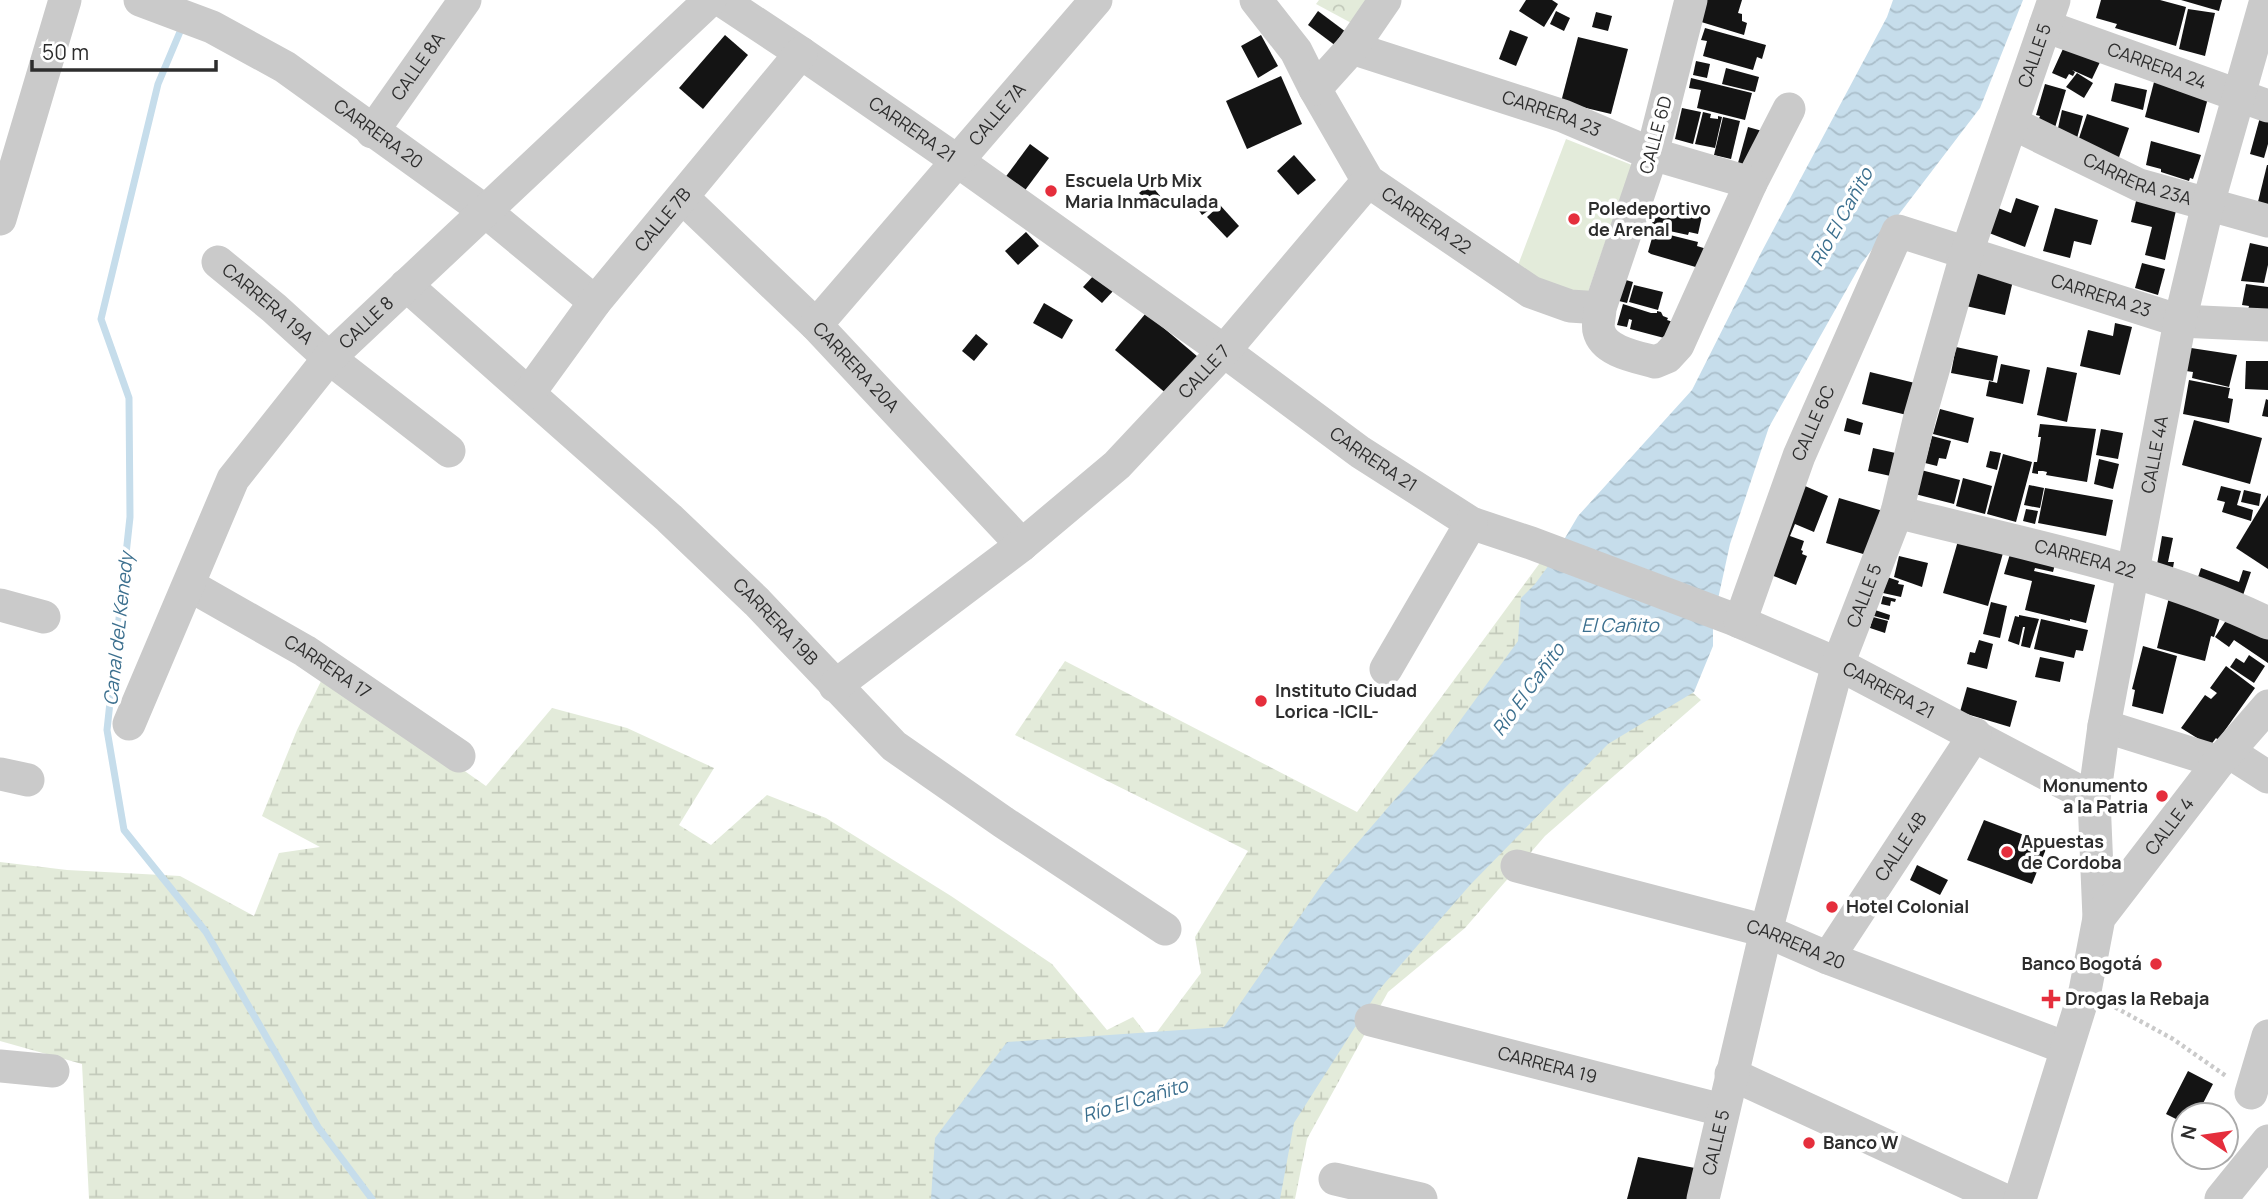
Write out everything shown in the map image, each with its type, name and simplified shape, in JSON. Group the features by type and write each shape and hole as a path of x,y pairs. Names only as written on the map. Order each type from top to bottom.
{"street":[{"path":"0,219 6,177 65,0"},
{"name":"CALLE 8A","path":"372,132 465,0"},
{"name":"CALLE 8","path":"129,724 233,479 329,358 710,0"},
{"name":"CARRERA 21","path":"721,0 956,160 1224,351 1360,452 1471,523 1736,620 1838,664 2094,799"},
{"name":"CALLE 7A","path":"816,325 1096,0"},
{"name":"CARRERA 22","path":"1256,0 1296,51 1368,181 1531,292 1570,306 1600,308"},
{"path":"1315,89 1352,48 1385,0"},
{"name":"CALLE 6D","path":"1600,308 1652,154 1691,0"},
{"name":"CALLE 4A","path":"2099,918 2094,799 2133,572 2180,321 2208,204 2254,100 2266,0"},
{"name":"CARRERA 20","path":"155,6 212,27 285,67 485,211 595,302"},
{"name":"CARRERA 24","path":"2049,13 2254,100"},
{"name":"CALLE 5","path":"1703,1199 1766,931 1838,664 1897,512 1920,416 1967,252 2049,13"},
{"name":"CARRERA 23","path":"1352,48 1563,116 1652,154 1751,183"},
{"name":"CALLE 7B","path":"529,393 595,302 801,53"},
{"path":"1600,308 1598,331 1608,345 1655,362 1667,357 1678,345 1751,183 1789,109"},
{"name":"CARRERA 23A","path":"2012,123 2139,185 2268,221"},
{"name":"CALLE 7","path":"835,686 1022,545 1117,465 1224,351 1368,181"},
{"name":"CARRERA 20A","path":"683,198 816,325 1022,545"},
{"name":"CARRERA 23","path":"1898,231 2180,321 2268,325"},
{"name":"CALLE 6C","path":"1736,620 1800,456 1898,231"},
{"name":"CARRERA 19A","path":"218,262 274,307 329,358 449,451"},
{"name":"CARRERA 19B","path":"406,285 669,518 757,603 894,746 1003,822 1166,929"},
{"name":"CARRERA 22","path":"1897,512 2133,572 2227,604 2268,624"},
{"path":"1386,669 1471,523"},
{"name":"CARRERA 17","path":"189,585 305,651 459,756"},
{"path":"0,604 44,617"},
{"name":"CALLE 4","path":"2020,1199 2085,991 2099,918 2224,757 2268,706"},
{"path":"2105,726 2224,757 2268,776"},
{"name":"CALLE 4B","path":"1828,958 1975,734"},
{"name":"CARRERA 20","path":"1517,866 1766,931 1828,958 2066,1048"},
{"name":"CARRERA 19","path":"1371,1020 1722,1110"},
{"path":"2251,1093 2268,1035"},
{"path":"0,1066 53,1071"},
{"path":"1731,1074 2002,1199"},
{"path":"2221,1199 2268,1141"},
{"path":"1335,1179 1421,1199"}],"path":[{"path":"2085,991 2173,1039 2251,1093"}],"green space":[{"path":"1319,0 1368,0 1355,25 1316,4"},
{"name":"Poledeportivo de Arenal","path":"1566,139 1632,165 1586,298 1515,273"},
{"path":"1542,560 1701,700 1545,836 1465,928 1388,992 1307,1139 1295,1199 89,1199 82,1064 0,1041 0,862 67,870 180,876 254,916 279,853 320,847 262,816 297,730 325,673 486,786 552,708 627,728 714,768 679,825 711,845 767,795 826,818 951,896 1052,964 1107,1030 1133,1017 1151,1040 1201,973 1195,937 1248,851 1015,735 1065,661 1357,812"}],"water":[{"name":"El Cañito","path":"1893,0 2023,0 1980,108 1861,264 1769,427 1730,544 1713,622 1713,646 1694,692 1608,744 1470,885 1378,991 1294,1123 1280,1199 931,1199 935,1138 1007,1042 1224,1027 1323,883 1446,740 1518,641 1521,598 1549,565 1578,516 1692,390 1762,251 1887,17"}],"building":[{"path":"1526,0 1552,0 1558,4 1544,27 1519,11"},
{"path":"1696,0 1742,0 1738,13 1742,14 1742,21 1747,23 1744,35 1698,21"},
{"path":"2101,0 2160,0 2186,7 2176,46 2115,28 2117,24 2096,18"},
{"path":"2181,0 2222,0 2219,11"},
{"path":"2188,9 2215,13 2205,56 2179,49"},
{"path":"1318,11 1350,35 1340,49 1308,25"},
{"path":"1556,11 1570,18 1564,31 1550,24"},
{"path":"1596,12 1612,16 1608,31 1592,27"},
{"path":"1705,28 1766,45 1762,59 1757,57 1753,70 1703,56 1707,41 1701,40"},
{"path":"1510,30 1528,37 1516,66 1499,59"},
{"path":"725,35 748,55 703,109 679,88"},
{"path":"1261,35 1278,66 1258,78 1241,46"},
{"path":"1578,37 1628,49 1611,114 1561,102"},
{"path":"2067,40 2100,62 2092,79 2072,70 2075,72 2073,76 2069,74 2066,79 2052,73"},
{"path":"1696,61 1710,64 1707,78 1693,75"},
{"path":"1726,68 1759,77 1755,92 1722,84"},
{"path":"2077,73 2093,83 2084,98 2066,87"},
{"path":"1281,76 1302,124 1247,149 1226,101"},
{"path":"1691,78 1752,93 1745,120 1697,108 1701,90 1689,88"},
{"path":"2154,82 2211,86 2199,133 2145,117"},
{"path":"2115,83 2147,90 2143,110 2111,101"},
{"path":"2045,84 2066,90 2054,131 2036,126 2040,116 2036,115"},
{"path":"1682,108 1701,112 1693,144 1675,139"},
{"path":"2062,110 2083,116 2076,142 2056,137"},
{"path":"2262,110 2268,112 2268,144 2264,158 2250,154"},
{"path":"1703,112 1711,114 1710,118 1722,117 1715,148 1695,144"},
{"path":"2087,114 2129,128 2116,166 2076,147"},
{"path":"1723,117 1740,121 1731,159 1714,155"},
{"path":"1748,127 1773,134 1764,170 1738,163"},
{"path":"2151,141 2201,155 2193,179 2190,178 2189,181 2146,165"},
{"path":"1030,144 1049,158 1023,193 1004,179"},
{"path":"1294,155 1316,180 1298,195 1277,171"},
{"path":"2268,165 2268,213 2256,210"},
{"path":"1150,184 1161,197 1150,206 1139,193"},
{"path":"1205,192 1215,206 1202,215 1192,200"},
{"path":"2137,197 2177,206 2165,260 2145,255 2152,227 2131,222"},
{"path":"2016,198 2039,206 2025,247 1984,231 1993,206 2011,213"},
{"path":"1220,205 1239,226 1227,238 1207,217"},
{"path":"1656,206 1702,216 1698,234 1689,232 1688,235 1651,227"},
{"path":"2055,208 2098,220 2091,245 2074,241 2070,258 2043,251"},
{"path":"1654,231 1698,242 1697,246 1710,250 1699,268 1651,254 1648,252"},
{"path":"1026,232 1039,246 1018,265 1005,251"},
{"path":"2250,243 2268,247 2264,283 2241,281"},
{"path":"1977,263 2015,272 2005,315 1966,306"},
{"path":"2142,263 2165,269 2158,295 2135,288"},
{"path":"1095,274 1114,290 1102,303 1083,287"},
{"path":"1622,279 1633,282 1627,303 1615,300"},
{"path":"2246,284 2268,287 2268,311 2248,310 2249,306 2242,305"},
{"path":"1634,285 1663,292 1658,310 1629,302"},
{"path":"1044,303 1073,320 1062,339 1033,323"},
{"path":"1623,304 1651,313 1661,312 1667,320 1673,322 1668,339 1630,329 1632,320 1629,319 1627,327 1617,325"},
{"path":"1146,313 1198,357 1168,395 1115,350"},
{"path":"2115,323 2132,327 2120,375 2080,366 2088,330 2113,336"},
{"path":"976,334 988,344 974,361 962,351"},
{"path":"1956,347 1998,356 1993,381 1951,373"},
{"path":"2191,348 2237,355 2229,387 2192,378 2193,372 2186,371"},
{"path":"2246,361 2268,361 2268,390 2245,389"},
{"path":"2001,364 2030,370 2023,404 1986,396 1989,381 1997,383"},
{"path":"2047,367 2077,373 2067,422 2037,415"},
{"path":"1870,372 1923,385 1915,417 1862,404"},
{"path":"2189,380 2230,388 2228,398 2233,399 2229,423 2183,414"},
{"path":"2266,399 2268,400 2268,417 2262,416"},
{"path":"1940,409 1974,418 1968,443 1933,434"},
{"path":"1847,418 1863,423 1860,435 1844,431"},
{"path":"2194,420 2262,438 2250,484 2182,465"},
{"path":"2040,424 2096,429 2087,482 2046,475 2047,472 2043,471 2032,473 2034,462 2037,462"},
{"path":"2101,429 2123,433 2118,459 2096,455"},
{"path":"1932,436 1951,441 1946,459 1939,458 1937,466 1925,463"},
{"path":"1873,448 1900,454 1895,477 1868,471"},
{"path":"1990,451 2001,453 1997,470 1986,467"},
{"path":"2003,454 2032,462 2016,522 1987,514"},
{"path":"2099,459 2119,464 2113,489 2094,484"},
{"path":"1921,470 1960,480 1954,504 1915,494"},
{"path":"1963,478 1992,486 1985,514 1956,506"},
{"path":"2029,485 2044,488 2040,508 2024,505"},
{"path":"1805,486 1828,496 1814,532 1795,524 1790,536 1804,541 1801,550 1802,554 1807,556 1796,585 1766,573"},
{"path":"2221,486 2241,491 2237,505 2253,510 2251,521 2222,512 2225,502 2217,500"},
{"path":"2045,488 2113,500 2106,536 2038,523"},
{"path":"2244,490 2261,494 2259,506 2241,502"},
{"path":"2268,495 2268,569 2236,548"},
{"path":"1839,498 1883,511 1870,556 1826,543"},
{"path":"2026,509 2038,511 2035,524 2023,521"},
{"path":"1962,527 2007,539 1988,606 1943,593"},
{"path":"2162,536 2173,538 2168,562 2174,562 2171,579 2155,576"},
{"path":"2010,554 2056,560 2053,572 2035,568 2034,571 2095,585 2086,623 2025,610 2032,581 2004,574"},
{"path":"1899,556 1928,563 1922,587 1894,577"},
{"path":"2201,568 2239,582 2243,570 2251,572 2241,601 2194,589"},
{"path":"1887,577 1904,585 1901,597 1883,593"},
{"path":"2170,593 2223,608 2214,637 2211,636 2205,661 2157,648"},
{"path":"1883,596 1896,599 1895,602 1891,601 1890,606 1881,604"},
{"path":"1991,602 2007,606 2000,638 1983,634"},
{"path":"1875,610 1890,615 1889,620 1874,616"},
{"path":"2233,610 2268,633 2268,663 2234,640 2229,647 2215,637"},
{"path":"2015,616 2039,619 2030,648 2021,646 2025,627 2019,645 2008,641"},
{"path":"1873,617 1888,621 1885,633 1870,628"},
{"path":"2041,619 2088,630 2083,651 2076,650 2074,658 2034,649"},
{"path":"1979,640 1993,644 1987,669 1967,664 1970,652 1975,653"},
{"path":"2143,646 2177,656 2163,714 2132,706 2135,690 2132,689"},
{"path":"2249,655 2265,666 2254,683 2230,667 2236,658 2244,663"},
{"path":"2040,657 2064,662 2060,682 2035,677"},
{"path":"2226,666 2255,688 2218,740 2216,738 2210,746 2181,728 2205,695 2211,699 2217,693 2210,688"},
{"path":"1967,687 2017,701 2010,727 1960,712"},
{"name":"Apuestas de Cordoba","path":"1984,820 2048,844 2032,884 1967,860"},
{"path":"1917,865 1948,880 1940,895 1910,880"},
{"path":"2188,1071 2213,1084 2204,1101 2173,1101"},
{"path":"1638,1157 1700,1169 1694,1199 1627,1199"}],"waterway":[{"name":"Canal deL Kenedy","path":"182,27 158,84 101,319 129,398 130,517 107,730 124,830 206,932 318,1127 372,1199"}],"place":[{"name":"Escuela Urb Mix Maria Inmaculada","path":"1051,191"},
{"name":"Poledeportivo de Arenal","path":"1574,219"},
{"name":"Instituto Ciudad Lorica -ICIL-","path":"1261,701"},
{"name":"Monumento a la Patria","path":"2162,796"},
{"name":"Apuestas de Cordoba","path":"2007,852"},
{"name":"Hotel Colonial","path":"1832,907"},
{"name":"Banco Bogotá","path":"2156,964"},
{"name":"Drogas la Rebaja","path":"2051,999"},
{"name":"Banco W","path":"1809,1143"}],"water label":[{"name":"Río El Cañito","path":"1841,217"},
{"name":"Río El Cañito","path":"1528,689"},
{"name":"Río El Cañito","path":"1135,1100"}]}
